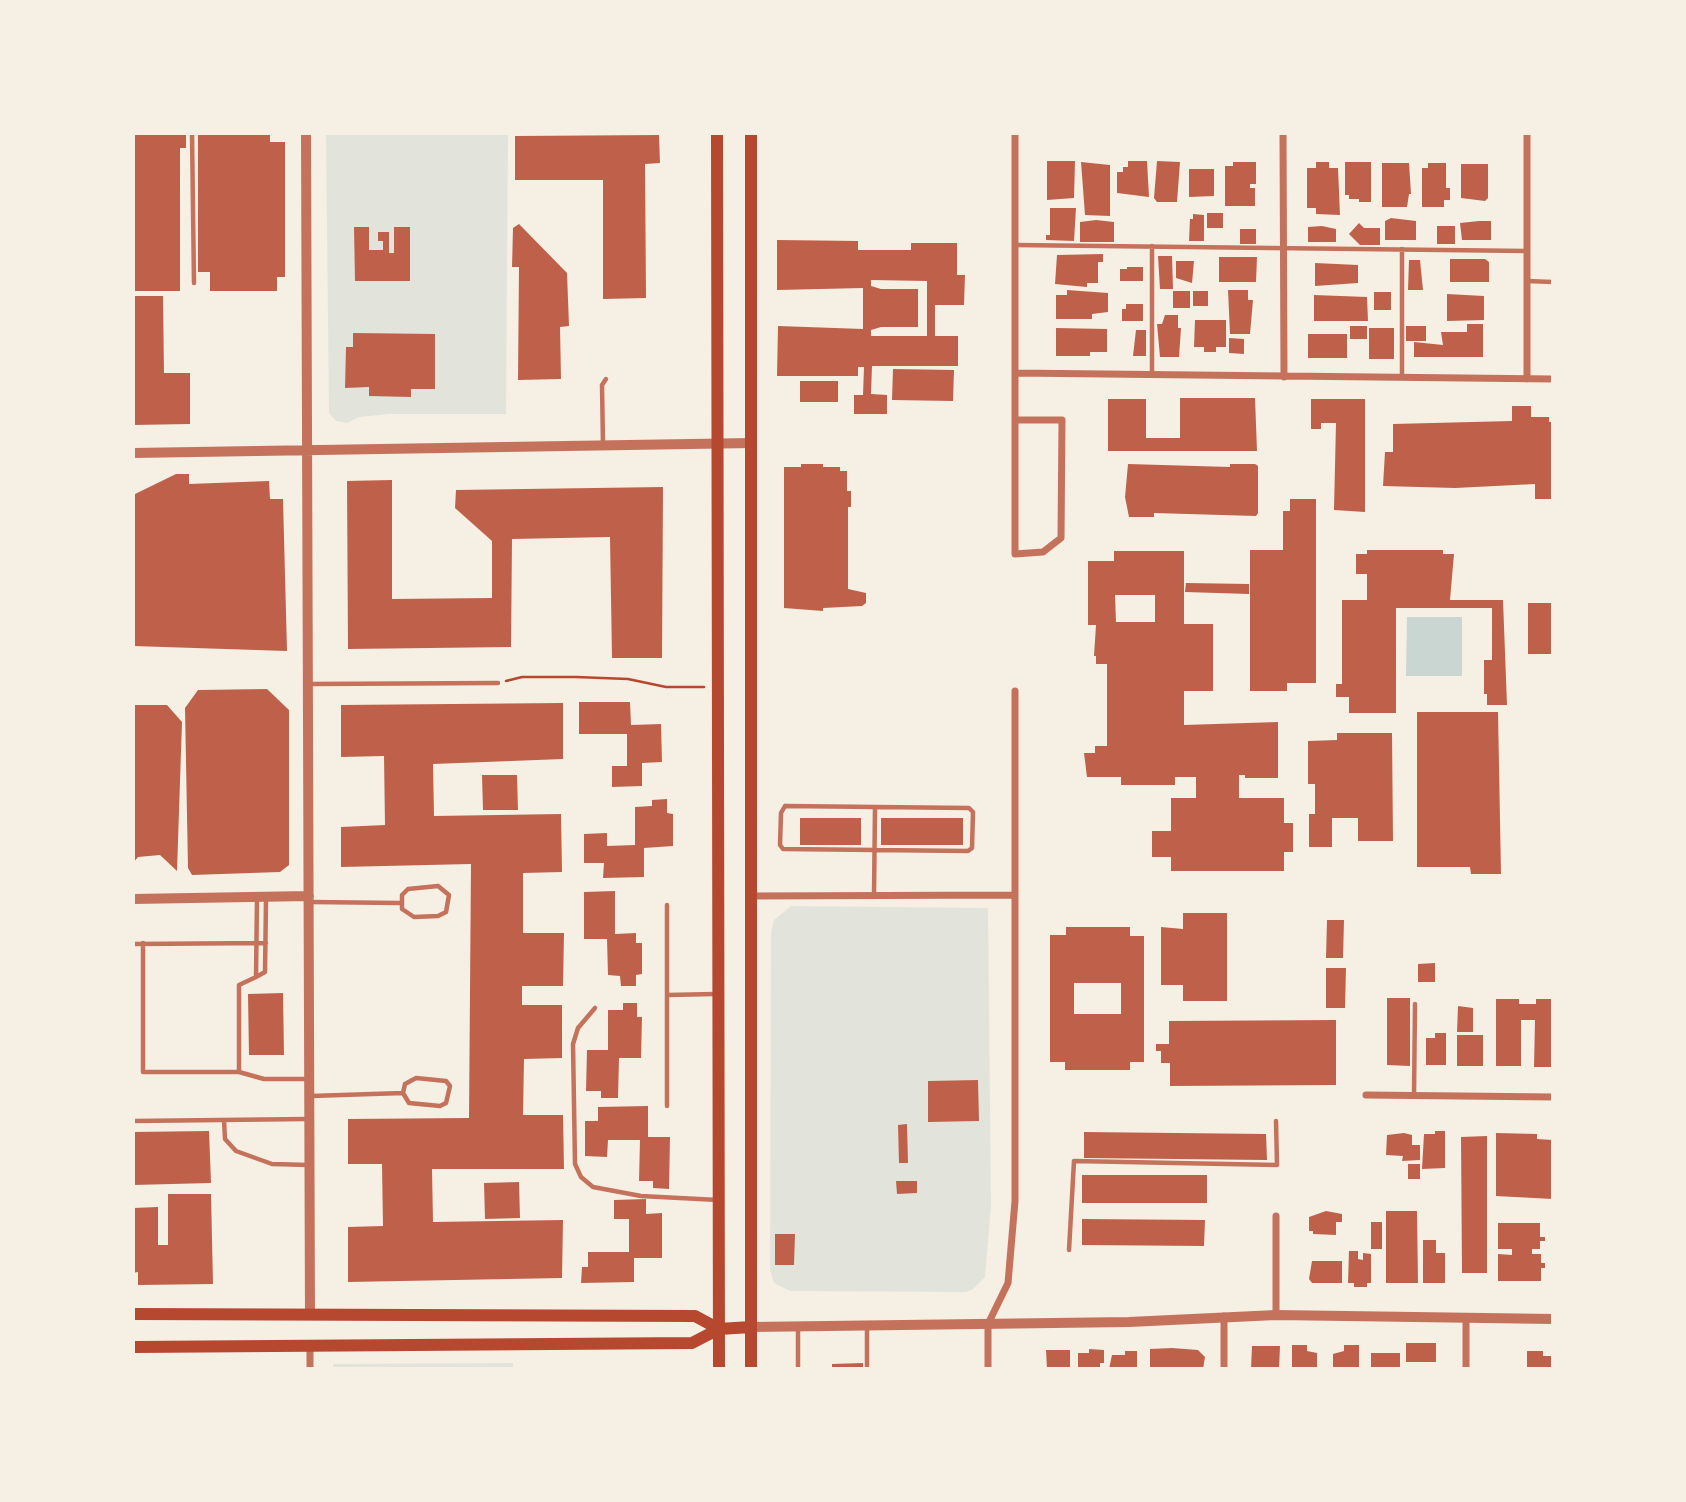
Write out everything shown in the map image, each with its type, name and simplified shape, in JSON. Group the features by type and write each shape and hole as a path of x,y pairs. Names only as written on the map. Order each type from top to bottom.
{"main road":[{"path":"717,133 719,1369"},
{"path":"751,133 751,1369"},
{"path":"133,1314 695,1316 719,1329"},
{"path":"133,1347 696,1342 719,1329 751,1327"}],"street":[{"path":"306,133 310,1314"},
{"path":"1015,133 1015,245 1015,373 1015,420 1015,554 1043,552 1061,538 1062,420 1015,420"},
{"path":"1283,133 1284,377"},
{"path":"1527,133 1527,379"},
{"path":"1015,373 1553,379"},
{"path":"133,453 752,443"},
{"path":"988,1369 988,1324 1008,1283 1014,1201 1015,691"},
{"path":"752,896 1014,895"},
{"path":"133,899 309,899"},
{"path":"1366,1095 1553,1097"},
{"path":"1276,1216 1276,1315"},
{"path":"751,1327 1129,1322 1276,1315 1553,1319"},
{"path":"1224,1316 1224,1369"},
{"path":"1466,1318 1466,1369"},
{"path":"310,1346 310,1369"}],"lane":[{"path":"192,133 194,283"},
{"path":"1015,245 1527,251"},
{"path":"1152,246 1152,375"},
{"path":"1402,249 1402,377"},
{"path":"1527,281 1553,282"},
{"path":"603,447 601,385 606,379"},
{"path":"309,684 498,684"},
{"path":"785,806 969,808 973,812 972,848 968,851 874,850 783,849 780,845 780,813 785,806"},
{"path":"874,895 875,807"},
{"path":"438,886 449,895 449,905 438,916 408,914 400,903 402,895 415,887 438,886"},
{"path":"239,1072 239,985 265,972 266,943 262,897"},
{"path":"256,977 256,943 262,897"},
{"path":"309,899 400,903"},
{"path":"667,905 667,1106"},
{"path":"143,943 143,1072 239,1072 264,1079 311,1079"},
{"path":"133,944 266,943"},
{"path":"667,995 718,994"},
{"path":"1414,1095 1415,1004"},
{"path":"595,1009 578,1028 573,1044 575,1164 581,1178 593,1187 641,1196 719,1200"},
{"path":"416,1078 441,1078 450,1086 450,1097 440,1106 415,1106 405,1099 403,1093 405,1084 416,1078"},
{"path":"310,1097 403,1093"},
{"path":"133,1121 310,1119"},
{"path":"224,1120 225,1139 236,1151 272,1164 310,1165"},
{"path":"1069,1250 1074,1161 1277,1165 1276,1121"},
{"path":"867,1324 867,1369"},
{"path":"798,1326 798,1369"}],"path":[{"path":"498,684 522,677 576,677 628,679 666,687 718,687"}],"shaded area":[{"path":"326,133 508,133 506,414 389,414 359,417 347,423 336,421 329,413"},
{"path":"1407,617 1462,617 1462,676 1406,676"},
{"path":"791,906 988,908 991,1206 985,1277 972,1290 790,1291 774,1283 770,1270 771,932 774,920"},
{"path":"513,1363 513,1369 333,1369 333,1364"}],"building":[{"path":"133,133 186,133 186,148 180,148 180,291 133,291"},
{"path":"198,133 270,133 270,142 285,142 285,277 277,277 277,291 210,291 210,272 198,272"},
{"path":"659,135 660,163 645,164 646,298 603,299 603,180 515,180 515,136"},
{"path":"1047,161 1075,161 1074,198 1047,200"},
{"path":"1128,161 1147,161 1149,197 1117,193 1117,172 1123,172 1123,167 1128,167"},
{"path":"1157,161 1180,162 1177,202 1157,202 1154,198"},
{"path":"1081,162 1110,165 1110,216 1085,215"},
{"path":"1233,162 1256,162 1256,184 1250,184 1250,188 1255,188 1255,206 1225,206 1225,166 1233,166"},
{"path":"1316,162 1329,162 1329,168 1338,168 1340,215 1316,214 1316,208 1307,208 1307,168 1316,168"},
{"path":"1345,162 1371,162 1371,202 1359,202 1359,199 1349,199 1349,195 1345,195"},
{"path":"1382,163 1409,163 1411,194 1407,207 1382,207"},
{"path":"1428,163 1446,163 1446,188 1450,188 1450,200 1444,200 1444,207 1422,207 1422,168 1428,168"},
{"path":"1461,164 1488,164 1488,198 1485,201 1461,198"},
{"path":"1189,169 1214,169 1214,196 1189,197"},
{"path":"1050,208 1076,208 1074,241 1046,240 1046,235 1050,235"},
{"path":"1207,213 1223,213 1223,228 1207,228"},
{"path":"1193,214 1204,215 1204,241 1189,241 1190,219 1193,219"},
{"path":"1391,218 1416,221 1416,240 1385,240 1385,221"},
{"path":"1491,221 1491,240 1462,240 1460,223"},
{"path":"1080,222 1114,222 1114,242 1080,242"},
{"path":"1359,223 1364,228 1380,228 1380,245 1360,245 1349,234"},
{"path":"519,224 567,273 569,326 560,327 561,379 518,380 519,267 512,267 513,228"},
{"path":"1437,226 1455,226 1455,244 1437,244"},
{"path":"354,227 369,227 369,250 383,250 383,241 378,241 378,232 389,232 389,253 394,253 394,227 410,227 410,281 355,281"},
{"path":"1308,227 1336,229 1336,242 1308,242"},
{"path":"1240,229 1256,229 1256,244 1240,244"},
{"path":"777,240 858,241 858,250 911,250 911,243 957,243 957,275 965,275 964,305 935,305 935,336 958,336 958,366 872,366 871,394 887,395 887,414 854,414 854,395 863,395 864,367 858,367 858,376 777,376 778,326 863,329 863,288 777,290","holes":["871,280 927,281 927,336 871,336 871,330 881,327 918,327 918,289 881,289 871,286"]},
{"path":"1103,254 1103,262 1098,262 1098,283 1087,283 1087,287 1055,284 1057,255"},
{"path":"1158,256 1172,256 1173,289 1160,289"},
{"path":"1219,257 1257,257 1256,282 1219,282"},
{"path":"1450,259 1485,259 1489,262 1489,282 1450,282"},
{"path":"1409,260 1420,260 1423,290 1408,290"},
{"path":"1176,261 1194,261 1192,283 1176,278"},
{"path":"1315,263 1358,265 1358,283 1315,286"},
{"path":"1143,267 1143,281 1120,281 1120,269"},
{"path":"1067,290 1108,293 1108,312 1092,314 1092,319 1056,319 1056,295 1067,295"},
{"path":"1228,290 1248,290 1248,300 1253,300 1250,334 1230,334"},
{"path":"1173,291 1190,291 1190,308 1173,308"},
{"path":"1193,291 1208,291 1208,306 1193,306"},
{"path":"1374,292 1391,292 1391,310 1374,310"},
{"path":"1447,294 1484,296 1484,320 1447,321"},
{"path":"1314,295 1367,297 1368,321 1314,321"},
{"path":"133,296 163,296 164,373 190,373 190,424 133,425"},
{"path":"1126,304 1143,304 1143,321 1122,321 1122,309 1126,309"},
{"path":"1165,315 1178,315 1178,328 1181,328 1179,357 1160,357 1157,324 1162,324"},
{"path":"1195,320 1226,320 1226,347 1216,347 1216,352 1204,352 1204,347 1194,347"},
{"path":"1467,324 1483,324 1483,357 1414,357 1414,342 1443,345 1441,332 1467,332"},
{"path":"1350,326 1367,326 1367,339 1350,339"},
{"path":"1406,326 1426,326 1426,341 1406,341"},
{"path":"1056,328 1107,329 1107,352 1090,352 1090,356 1056,356"},
{"path":"1369,328 1394,328 1394,359 1369,359"},
{"path":"1136,330 1146,330 1146,356 1133,356"},
{"path":"353,333 435,334 435,389 411,389 411,397 369,396 369,387 345,388 346,347 353,347"},
{"path":"1308,334 1347,334 1347,358 1308,358"},
{"path":"1229,338 1244,339 1244,354 1229,353"},
{"path":"893,369 954,370 953,401 892,400"},
{"path":"800,381 838,381 838,402 800,402"},
{"path":"1180,398 1255,398 1257,451 1108,451 1108,399 1146,399 1146,438 1180,438"},
{"path":"1311,399 1365,399 1365,512 1334,510 1336,423 1321,423 1321,429 1311,429"},
{"path":"1512,406 1531,406 1531,417 1549,417 1549,422 1553,422 1553,499 1535,499 1535,484 1455,488 1383,486 1385,452 1393,452 1393,424 1512,421"},
{"path":"801,464 823,464 823,467 840,467 840,471 847,471 847,491 851,491 851,507 848,507 848,589 866,593 866,603 862,606 823,608 823,611 784,608 784,467 801,467"},
{"path":"1128,464 1230,467 1230,464 1255,464 1258,466 1258,513 1256,516 1154,513 1154,517 1129,517 1125,497"},
{"path":"176,474 189,474 189,484 269,481 270,499 283,499 287,651 133,646 133,495"},
{"path":"392,480 392,599 492,598 492,541 455,508 456,490 663,487 662,658 612,658 610,537 512,539 511,647 348,649 347,481"},
{"path":"1290,499 1316,499 1316,683 1287,683 1287,691 1250,691 1250,550 1283,550 1283,511 1290,511"},
{"path":"1367,550 1443,550 1443,554 1454,554 1450,600 1503,600 1507,705 1487,705 1487,694 1484,694 1484,660 1492,660 1492,608 1396,608 1396,713 1349,713 1349,697 1336,697 1336,684 1342,684 1342,600 1367,600 1367,574 1356,574 1356,554 1367,554"},
{"path":"1114,551 1184,551 1184,624 1213,624 1213,691 1184,691 1184,725 1278,722 1278,778 1245,778 1245,775 1239,775 1239,798 1284,798 1284,823 1293,823 1293,852 1284,852 1284,871 1171,871 1171,857 1152,857 1152,831 1171,831 1171,798 1196,798 1196,777 1175,777 1175,785 1121,785 1121,777 1087,777 1084,753 1095,753 1095,746 1107,746 1107,664 1096,664 1096,625 1088,625 1088,561 1114,561","holes":["1115,595 1155,595 1155,622 1116,622"]},
{"path":"1186,583 1249,584 1249,594 1185,592"},
{"path":"1528,603 1553,603 1553,654 1528,654"},
{"path":"267,689 289,710 289,865 280,872 192,875 188,868 185,708 198,690"},
{"path":"579,702 630,702 631,725 661,724 662,762 642,763 642,786 612,787 612,766 627,766 627,734 579,734"},
{"path":"563,703 563,759 433,764 434,816 561,814 562,872 523,873 523,933 564,933 563,986 522,986 522,1005 562,1005 562,1058 524,1059 523,1115 563,1115 564,1169 432,1169 433,1222 563,1220 562,1278 348,1282 348,1227 383,1226 382,1164 348,1164 348,1119 469,1118 471,864 341,867 341,827 385,825 384,756 341,757 341,705"},
{"path":"133,705 167,705 182,722 177,871 160,855 138,857 133,863"},
{"path":"1417,712 1498,712 1501,874 1471,874 1470,867 1417,867"},
{"path":"1337,733 1392,733 1393,841 1358,841 1358,818 1332,818 1332,847 1309,847 1309,814 1315,814 1315,784 1308,784 1308,741 1337,740"},
{"path":"482,775 517,775 518,810 483,810"},
{"path":"667,799 667,813 673,814 673,846 644,848 644,877 603,878 604,863 584,863 584,834 607,833 607,846 635,845 635,807 652,806 652,800"},
{"path":"800,818 861,818 861,845 800,845"},
{"path":"881,818 963,818 963,845 881,845"},
{"path":"615,891 615,934 636,933 636,943 642,943 642,974 636,975 636,986 621,986 620,976 608,975 607,939 584,939 584,892"},
{"path":"1183,913 1227,913 1227,1001 1183,1001 1183,985 1161,985 1161,927 1183,929"},
{"path":"1327,920 1344,920 1343,958 1326,958"},
{"path":"1066,927 1130,927 1130,936 1144,936 1144,1062 1130,1062 1130,1070 1065,1070 1065,1062 1050,1062 1050,935 1066,935","holes":["1074,983 1121,983 1121,1014 1074,1014"]},
{"path":"1435,963 1435,982 1418,982 1418,964"},
{"path":"1326,968 1346,968 1345,1008 1326,1008"},
{"path":"283,993 284,1055 249,1055 248,994"},
{"path":"1387,998 1410,998 1410,1066 1387,1065"},
{"path":"1496,999 1519,999 1519,1004 1536,1004 1536,999 1553,999 1553,1067 1534,1067 1535,1020 1521,1020 1521,1066 1496,1066"},
{"path":"623,1003 637,1003 637,1017 642,1017 641,1058 619,1058 618,1098 601,1098 601,1091 586,1091 587,1050 608,1050 608,1010 623,1010"},
{"path":"1458,1006 1473,1008 1473,1032 1457,1032"},
{"path":"1336,1020 1336,1085 1170,1086 1170,1063 1161,1063 1161,1051 1156,1051 1156,1044 1169,1044 1169,1021"},
{"path":"1435,1033 1446,1033 1446,1065 1426,1065 1426,1038 1435,1038"},
{"path":"1457,1035 1483,1035 1483,1066 1457,1066"},
{"path":"978,1080 979,1121 928,1122 928,1081"},
{"path":"648,1106 648,1137 670,1137 669,1189 653,1188 653,1181 639,1181 640,1140 608,1140 607,1157 585,1156 585,1121 598,1121 598,1107"},
{"path":"907,1124 908,1163 899,1163 898,1125"},
{"path":"209,1131 211,1183 133,1185 133,1132"},
{"path":"1435,1131 1445,1131 1445,1168 1422,1169 1424,1134 1435,1134"},
{"path":"1084,1132 1266,1134 1267,1160 1084,1158"},
{"path":"1496,1133 1537,1134 1537,1139 1553,1140 1553,1199 1496,1196"},
{"path":"1387,1135 1412,1135 1412,1145 1420,1145 1420,1160 1402,1161 1403,1156 1386,1155"},
{"path":"1487,1136 1487,1273 1462,1273 1461,1137"},
{"path":"1408,1164 1420,1164 1420,1179 1408,1179"},
{"path":"1082,1175 1207,1175 1207,1203 1082,1203"},
{"path":"896,1181 917,1181 917,1193 897,1194"},
{"path":"519,1182 520,1218 485,1219 484,1183"},
{"path":"168,1194 211,1194 213,1284 138,1285 138,1272 133,1273 133,1208 158,1207 158,1245 168,1245"},
{"path":"646,1199 646,1214 662,1213 662,1258 634,1258 634,1282 581,1283 582,1267 588,1267 588,1252 629,1252 629,1219 614,1219 614,1200"},
{"path":"1326,1211 1342,1214 1342,1222 1336,1222 1336,1235 1313,1234 1313,1231 1309,1231 1309,1217"},
{"path":"1386,1211 1417,1211 1418,1283 1386,1283"},
{"path":"1082,1219 1205,1220 1204,1246 1082,1245"},
{"path":"1371,1222 1382,1222 1382,1249 1371,1249"},
{"path":"1498,1223 1540,1223 1540,1237 1545,1237 1545,1241 1540,1241 1540,1249 1532,1249 1532,1254 1541,1254 1541,1263 1545,1263 1545,1268 1541,1268 1541,1281 1498,1281 1498,1254 1512,1255 1512,1249 1498,1249"},
{"path":"775,1234 795,1234 794,1265 775,1265"},
{"path":"1423,1240 1436,1240 1436,1253 1445,1253 1445,1283 1423,1283"},
{"path":"1349,1251 1358,1251 1358,1259 1363,1260 1363,1253 1371,1254 1371,1283 1367,1283 1367,1287 1354,1287 1354,1283 1348,1283"},
{"path":"1312,1261 1342,1261 1342,1283 1312,1283 1309,1279"},
{"path":"1406,1343 1436,1343 1436,1362 1406,1362"},
{"path":"1292,1345 1307,1345 1307,1351 1317,1353 1317,1369 1292,1369"},
{"path":"1344,1345 1359,1345 1359,1369 1333,1369 1333,1354 1344,1351"},
{"path":"1252,1346 1280,1346 1279,1369 1251,1369"},
{"path":"1089,1349 1104,1350 1104,1363 1100,1363 1100,1369 1078,1369 1078,1353 1089,1353"},
{"path":"1150,1349 1198,1350 1205,1357 1203,1369 1150,1369"},
{"path":"1046,1350 1070,1350 1070,1369 1047,1369"},
{"path":"1125,1351 1137,1351 1137,1369 1109,1369 1112,1355 1125,1355"},
{"path":"1527,1351 1543,1351 1543,1356 1553,1356 1553,1369 1527,1369"},
{"path":"1371,1353 1400,1353 1400,1369 1371,1369"},
{"path":"863,1363 863,1369 832,1369 832,1364"}]}
